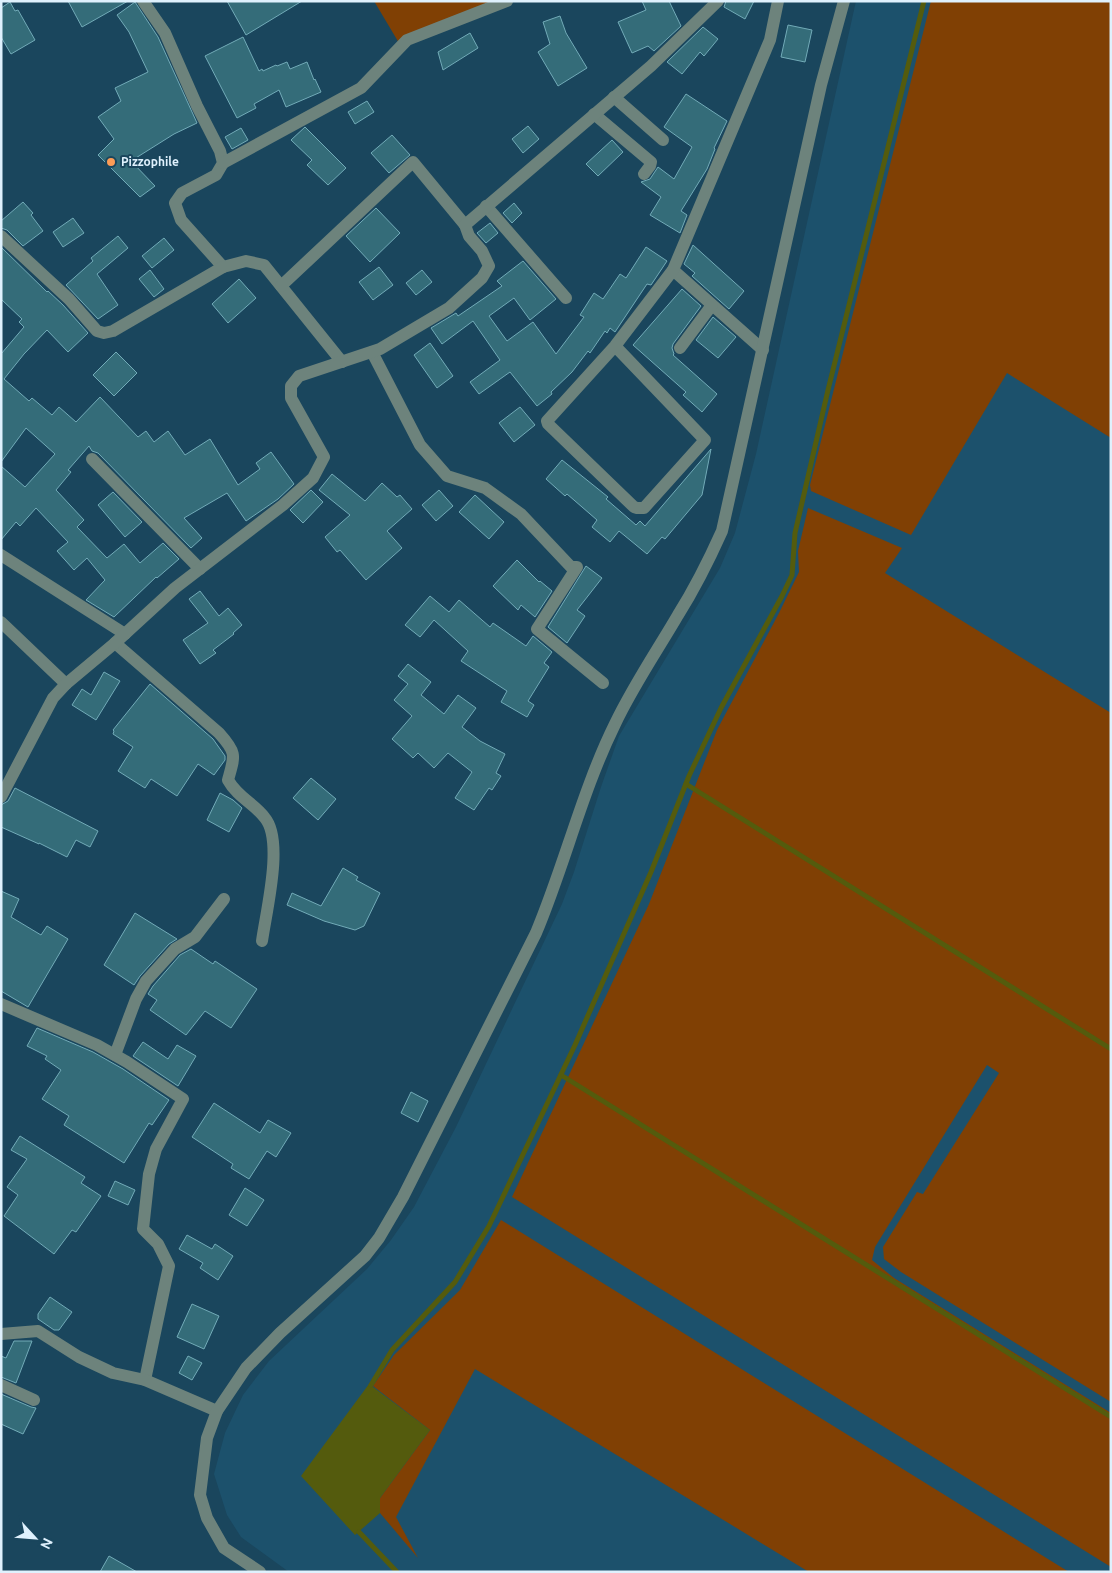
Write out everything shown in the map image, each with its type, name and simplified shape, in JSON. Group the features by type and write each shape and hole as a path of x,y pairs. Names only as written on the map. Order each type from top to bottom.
{"street":[{"path":"143,1 165,33 197,106 220,151 223,163"},
{"path":"223,267 181,220 176,203 182,193 216,175 223,163 361,88 407,40 507,1"},
{"path":"465,226 651,66 718,1"},
{"path":"615,346 705,440 644,508 634,507 547,421 615,346 673,270 770,40 778,1"},
{"path":"260,1572 224,1548 207,1518 200,1496 207,1438 217,1411 246,1368 280,1333 365,1256 404,1197 536,933 550,900 592,775 615,723 638,680 680,614 706,566 722,531 821,85 844,1"},
{"path":"614,97 663,140"},
{"path":"594,114 651,162 644,174"},
{"path":"1,797 53,698 66,684 175,588 283,505 312,478 324,458 291,398 291,386 299,376 372,352 449,308 482,278 489,266 482,251 469,236 465,226 413,162 281,286"},
{"path":"486,206 566,298"},
{"path":"1,236 69,299 97,331 104,333 113,331 223,267 246,261 264,265 342,362"},
{"path":"673,270 763,350"},
{"path":"680,348 712,305"},
{"path":"372,352 420,445 447,476 485,488 520,514 571,567 577,568 537,629 603,683"},
{"path":"92,459 200,569"},
{"path":"1,555 120,638 219,733 230,746 234,761 228,780 234,790 266,818 273,833 270,893 262,941"},
{"path":"1,622 66,684"},
{"path":"115,1055 136,999 146,982 176,949 194,936 224,899"},
{"path":"1,1004 97,1045 183,1099 156,1149 149,1174 143,1229 158,1244 169,1266 145,1380"},
{"path":"1,1334 38,1331 79,1357 113,1373 145,1380 217,1411"},
{"path":"1,1385 34,1400"}],"shaded area":[{"path":"374,1 500,1 399,43"},
{"path":"856,1 1111,1 1111,1572 289,1572 241,1537 227,1515 214,1474 225,1433 243,1395 269,1361 367,1269 391,1240 414,1207 456,1127 562,904 619,736 720,568 735,533 756,454"},
{"path":"931,1 1111,1 1111,438 1007,373 911,535 811,491 810,485"},
{"path":"808,508 902,548 885,573 1111,713 1111,1402 901,1272 884,1259 883,1247 917,1192 923,1194 999,1073 987,1065 875,1247 872,1260 894,1278 1111,1413 1111,1567 512,1197 649,904 717,730 799,572 798,551"},
{"path":"501,1220 1069,1572 809,1572 475,1369 396,1517 418,1558 380,1513 380,1498 430,1430 373,1386 394,1355 460,1290"},
{"path":"369,1384 430,1430 380,1498 380,1513 355,1535 301,1476"}],"building":[{"path":"68,1 128,1 82,27"},
{"path":"227,1 302,1 246,35"},
{"path":"642,1 669,1 681,26 654,51 648,46 632,53 618,22 646,10"},
{"path":"726,1 754,1 745,19 724,7"},
{"path":"10,2 15,11 18,10 35,40 11,54 1,37 1,8"},
{"path":"135,2 158,37 197,123 174,134 131,161 155,186 140,197 98,155 114,139 98,117 121,101 115,88 148,72 129,32 117,15"},
{"path":"560,16 566,33 587,68 558,86 538,52 550,44 543,22"},
{"path":"788,25 812,30 805,62 781,57"},
{"path":"703,27 718,39 704,56 700,52 682,74 667,62"},
{"path":"470,33 478,48 443,70 438,52"},
{"path":"243,37 259,71 287,62 290,69 307,62 321,92 286,107 279,90 254,104 256,108 237,118 205,56"},
{"path":"686,94 727,121 714,148 707,169 681,211 687,215 680,233 650,215 661,197 641,182 650,179 658,167 674,179 692,147 664,127"},
{"path":"367,101 374,112 355,124 348,112"},
{"path":"528,126 539,139 523,153 512,139"},
{"path":"305,127 346,168 328,185 307,165 312,160 291,140"},
{"path":"241,128 248,140 232,149 225,137"},
{"path":"392,135 410,155 389,173 371,153"},
{"path":"612,140 623,152 598,176 586,164"},
{"path":"23,202 33,213 31,215 43,231 23,246 7,230 1,228 1,221"},
{"path":"514,203 522,213 512,223 503,213"},
{"path":"376,208 400,233 370,262 346,236"},
{"path":"73,218 84,233 63,247 53,232"},
{"path":"490,223 498,233 486,243 477,233"},
{"path":"118,236 128,248 97,274 118,305 98,319 66,285 93,261 91,258"},
{"path":"164,238 174,250 152,268 142,256"},
{"path":"693,245 744,291 729,309 692,276 695,273 684,264"},
{"path":"1,247 63,305 88,333 68,352 47,330 24,354 4,379 29,401 32,398 52,415 59,407 76,422 100,397 138,437 146,431 154,442 168,431 185,455 210,439 238,485 260,469 256,463 271,452 294,484 278,499 246,521 227,493 184,518 202,538 191,548 89,446 68,470 71,472 56,490 84,520 77,527 107,558 124,544 140,563 163,543 179,559 156,577 114,617 86,600 105,580 87,558 74,570 57,551 68,542 36,508 20,526 16,522 1,540 1,466 25,487 55,454 26,428 1,462 1,354 24,327 19,322 22,319 1,299"},
{"path":"646,247 667,261 651,285 647,284 615,332 610,328 607,333 605,331 590,353 588,351 572,372 551,392 552,394 537,406 510,372 479,394 470,382 500,360 473,321 442,344 431,328 456,313 458,316 502,286 497,281 523,261 556,299 530,320 514,298 489,316 507,341 533,322 556,354 584,317 580,315 594,293 603,299 620,274 626,278"},
{"path":"379,267 393,285 373,300 359,282"},
{"path":"150,270 164,289 154,297 139,279"},
{"path":"422,270 432,282 416,295 406,283"},
{"path":"239,279 256,298 228,323 212,304"},
{"path":"682,289 701,306 673,344 673,355 717,394 702,412 683,395 686,392 633,345"},
{"path":"713,317 736,337 718,358 696,340"},
{"path":"430,343 453,376 437,388 414,355"},
{"path":"116,352 137,373 114,396 93,375"},
{"path":"520,407 535,425 514,442 499,423"},
{"path":"711,449 702,495 665,539 662,537 647,554 619,531 610,542 592,527 597,520 546,479 562,460 608,497 606,499 636,525 640,521 645,526"},
{"path":"332,474 365,501 382,483 397,497 400,495 412,509 387,531 402,548 366,580 340,550 337,552 325,537 350,515 319,490"},
{"path":"311,490 323,502 303,523 290,510"},
{"path":"439,490 453,506 436,521 422,505"},
{"path":"113,492 142,522 125,537 98,505"},
{"path":"475,495 504,522 489,539 459,512"},
{"path":"517,560 539,582 552,591 535,617 521,605 518,610 493,586"},
{"path":"586,566 602,578 577,610 585,616 567,643 548,627"},
{"path":"200,591 219,616 228,608 242,625 234,634 213,650 216,653 200,664 183,640 208,623 189,599"},
{"path":"430,596 449,612 459,600 490,627 493,623 526,646 533,636 552,652 544,663 549,667 528,701 534,705 527,717 501,702 507,691 461,661 468,651 434,620 420,637 405,625"},
{"path":"408,664 431,682 421,695 444,714 458,695 476,708 462,727 480,741 505,754 496,773 501,776 492,790 489,788 474,810 455,798 472,772 448,753 434,768 418,753 413,758 392,739 412,716 394,700 408,684 398,676"},
{"path":"104,672 120,681 96,720 72,705 82,689 91,695"},
{"path":"150,684 213,739 225,756 225,760 214,775 198,764 177,796 151,779 145,788 118,771 133,747 113,734 113,730"},
{"path":"311,778 336,799 318,820 293,798"},
{"path":"15,788 98,831 90,847 76,840 67,857 1,827 1,805 8,801"},
{"path":"220,793 233,800 242,808 229,832 207,820"},
{"path":"343,868 358,877 356,880 380,893 364,926 355,930 324,921 287,905 292,893 321,906"},
{"path":"1,891 19,899 11,917 41,935 47,926 68,939 28,1007 1,991"},
{"path":"135,913 177,939 169,944 134,985 104,965"},
{"path":"191,949 213,964 215,961 257,989 231,1028 205,1011 186,1035 150,1010 157,1000 148,994 153,986 180,955"},
{"path":"37,1028 93,1052 123,1069 169,1100 152,1125 149,1123 124,1163 64,1125 69,1116 42,1099 61,1070 45,1059 47,1056 27,1046"},
{"path":"143,1042 168,1059 177,1045 196,1056 178,1086 133,1056"},
{"path":"411,1092 428,1101 418,1122 401,1113"},
{"path":"214,1103 260,1133 268,1120 291,1133 276,1157 267,1151 249,1179 231,1168 233,1164 192,1137"},
{"path":"20,1136 85,1177 81,1183 101,1196 76,1232 72,1230 54,1254 4,1216 18,1195 7,1187 27,1159 11,1150"},
{"path":"115,1181 135,1190 128,1205 108,1196"},
{"path":"245,1188 264,1200 247,1226 229,1215"},
{"path":"187,1235 212,1249 215,1244 233,1256 218,1280 200,1268 203,1263 179,1249"},
{"path":"50,1297 72,1312 59,1330 54,1330 38,1319 38,1314"},
{"path":"192,1304 219,1316 204,1349 177,1337"},
{"path":"14,1341 32,1341 16,1383 1,1377 1,1356 6,1358"},
{"path":"188,1356 202,1363 192,1380 179,1373"},
{"path":"1,1394 36,1408 23,1434 1,1424"},
{"path":"109,1556 137,1572 100,1572"}],"waterway":[{"path":"371,1385 392,1350 455,1282 489,1226 575,1045 651,872 689,776 721,708 792,575 795,533 828,390 924,1"},
{"path":"686,784 1111,1049"},
{"path":"561,1075 1111,1417"},
{"path":"359,1532 397,1572"}],"place":[{"name":"Pizzophile","path":"111,162"}]}
